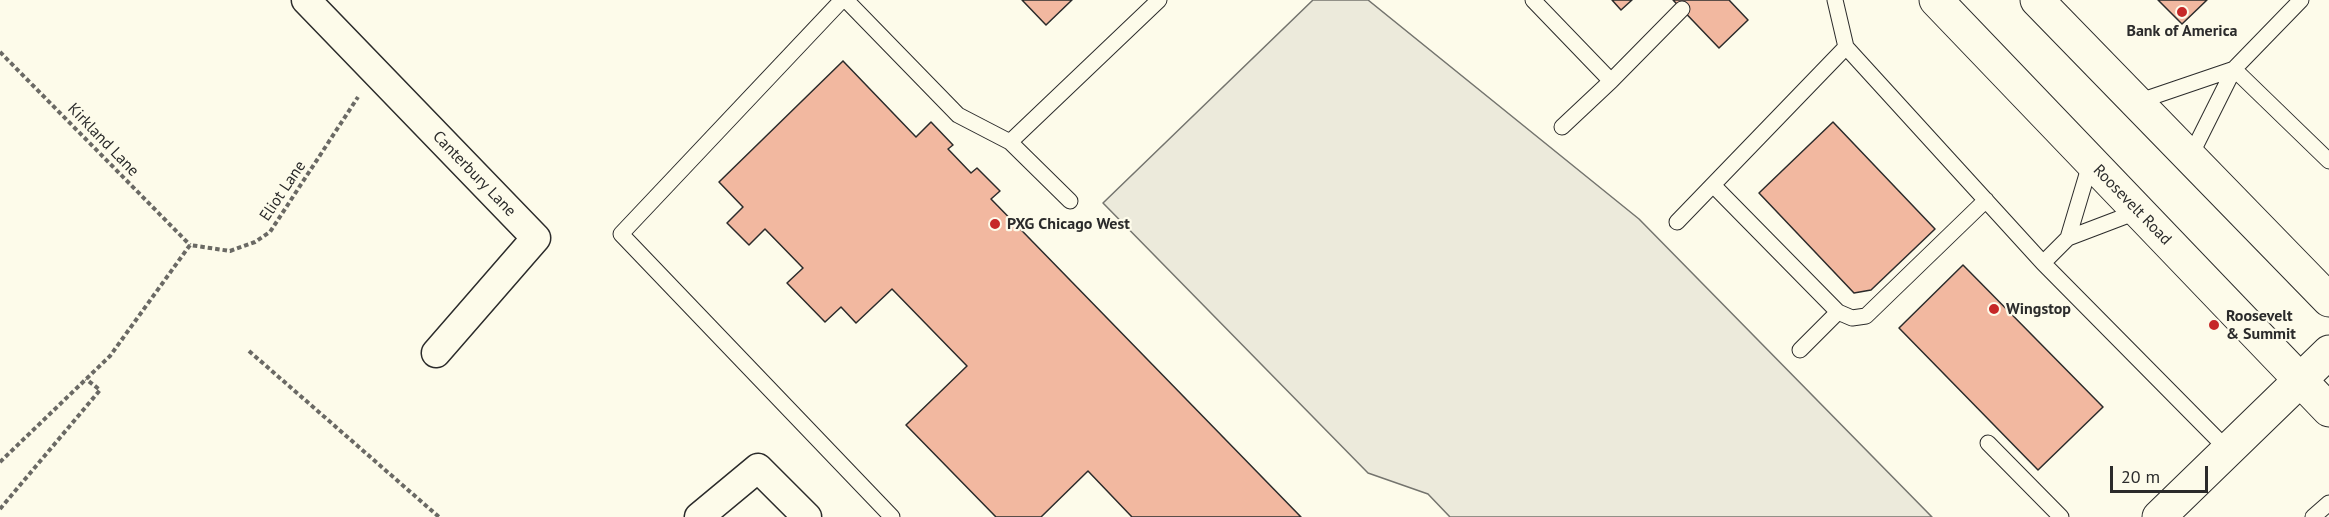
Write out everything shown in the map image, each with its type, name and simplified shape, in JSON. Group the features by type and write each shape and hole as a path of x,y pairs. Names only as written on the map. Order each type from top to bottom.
{"main road":[{"name":"Roosevelt Road","path":"1936,0 2329,410"},
{"path":"2037,0 2329,300"},
{"path":"2159,517 2329,352"}],"street":[{"name":"Canterbury Lane","path":"306,0 536,238 436,353"},
{"path":"699,517 758,468 807,517"}],"lane":[{"path":"892,517 621,234 844,0 958,114 1010,142 1070,201"},
{"path":"1010,142 1159,0"},
{"path":"1533,0 1611,81"},
{"path":"1835,0 1846,47 2043,263 2228,450"},
{"path":"2190,157 2234,69 2301,0"},
{"path":"1562,127 1682,9"},
{"path":"1677,222 1846,47"},
{"path":"2137,102 2234,69"},
{"path":"2234,69 2329,161"},
{"path":"2068,238 2091,161"},
{"path":"1713,185 1838,312 1852,318 1866,316 1986,200"},
{"path":"2043,263 2068,238 2139,211"},
{"path":"1800,350 1838,312"},
{"path":"1988,443 2061,517"},
{"path":"2313,517 2329,503"}],"path":[{"name":"Kirkland Lane","path":"0,52 190,245"},
{"name":"Eliot Lane","path":"190,245 230,251 255,242 270,232 375,71"},
{"path":"0,462 110,356 190,245"},
{"path":"249,351 439,517"},
{"path":"0,508 100,390 86,378"}],"shaded area":[{"path":"1313,0 1368,0 1639,219 1932,517 1450,517 1428,494 1368,473 1103,203"}],"building":[{"path":"1022,0 1072,0 1046,25"},
{"path":"1612,0 1632,0 1621,10"},
{"path":"1673,0 1729,0 1748,20 1719,48"},
{"name":"Bank of America","path":"2158,0 2207,0 2182,24"},
{"path":"843,61 916,137 931,122 953,145 948,149 971,173 977,168 1000,191 991,199 1301,517 1132,517 1088,471 1041,517 996,517 906,425 967,366 892,289 856,323 841,307 825,322 787,283 803,268 765,229 749,245 727,223 743,207 719,182"},
{"path":"1833,122 1935,229 1871,290 1854,293 1759,193"},
{"path":"1963,265 2103,407 2038,470 1899,328"}],"place":[{"name":"Bank of America","path":"2182,12"},
{"name":"PXG Chicago West","path":"995,224"},
{"name":"Wingstop","path":"1994,309"},
{"name":"Roosevelt & Summit","path":"2214,325"}]}
